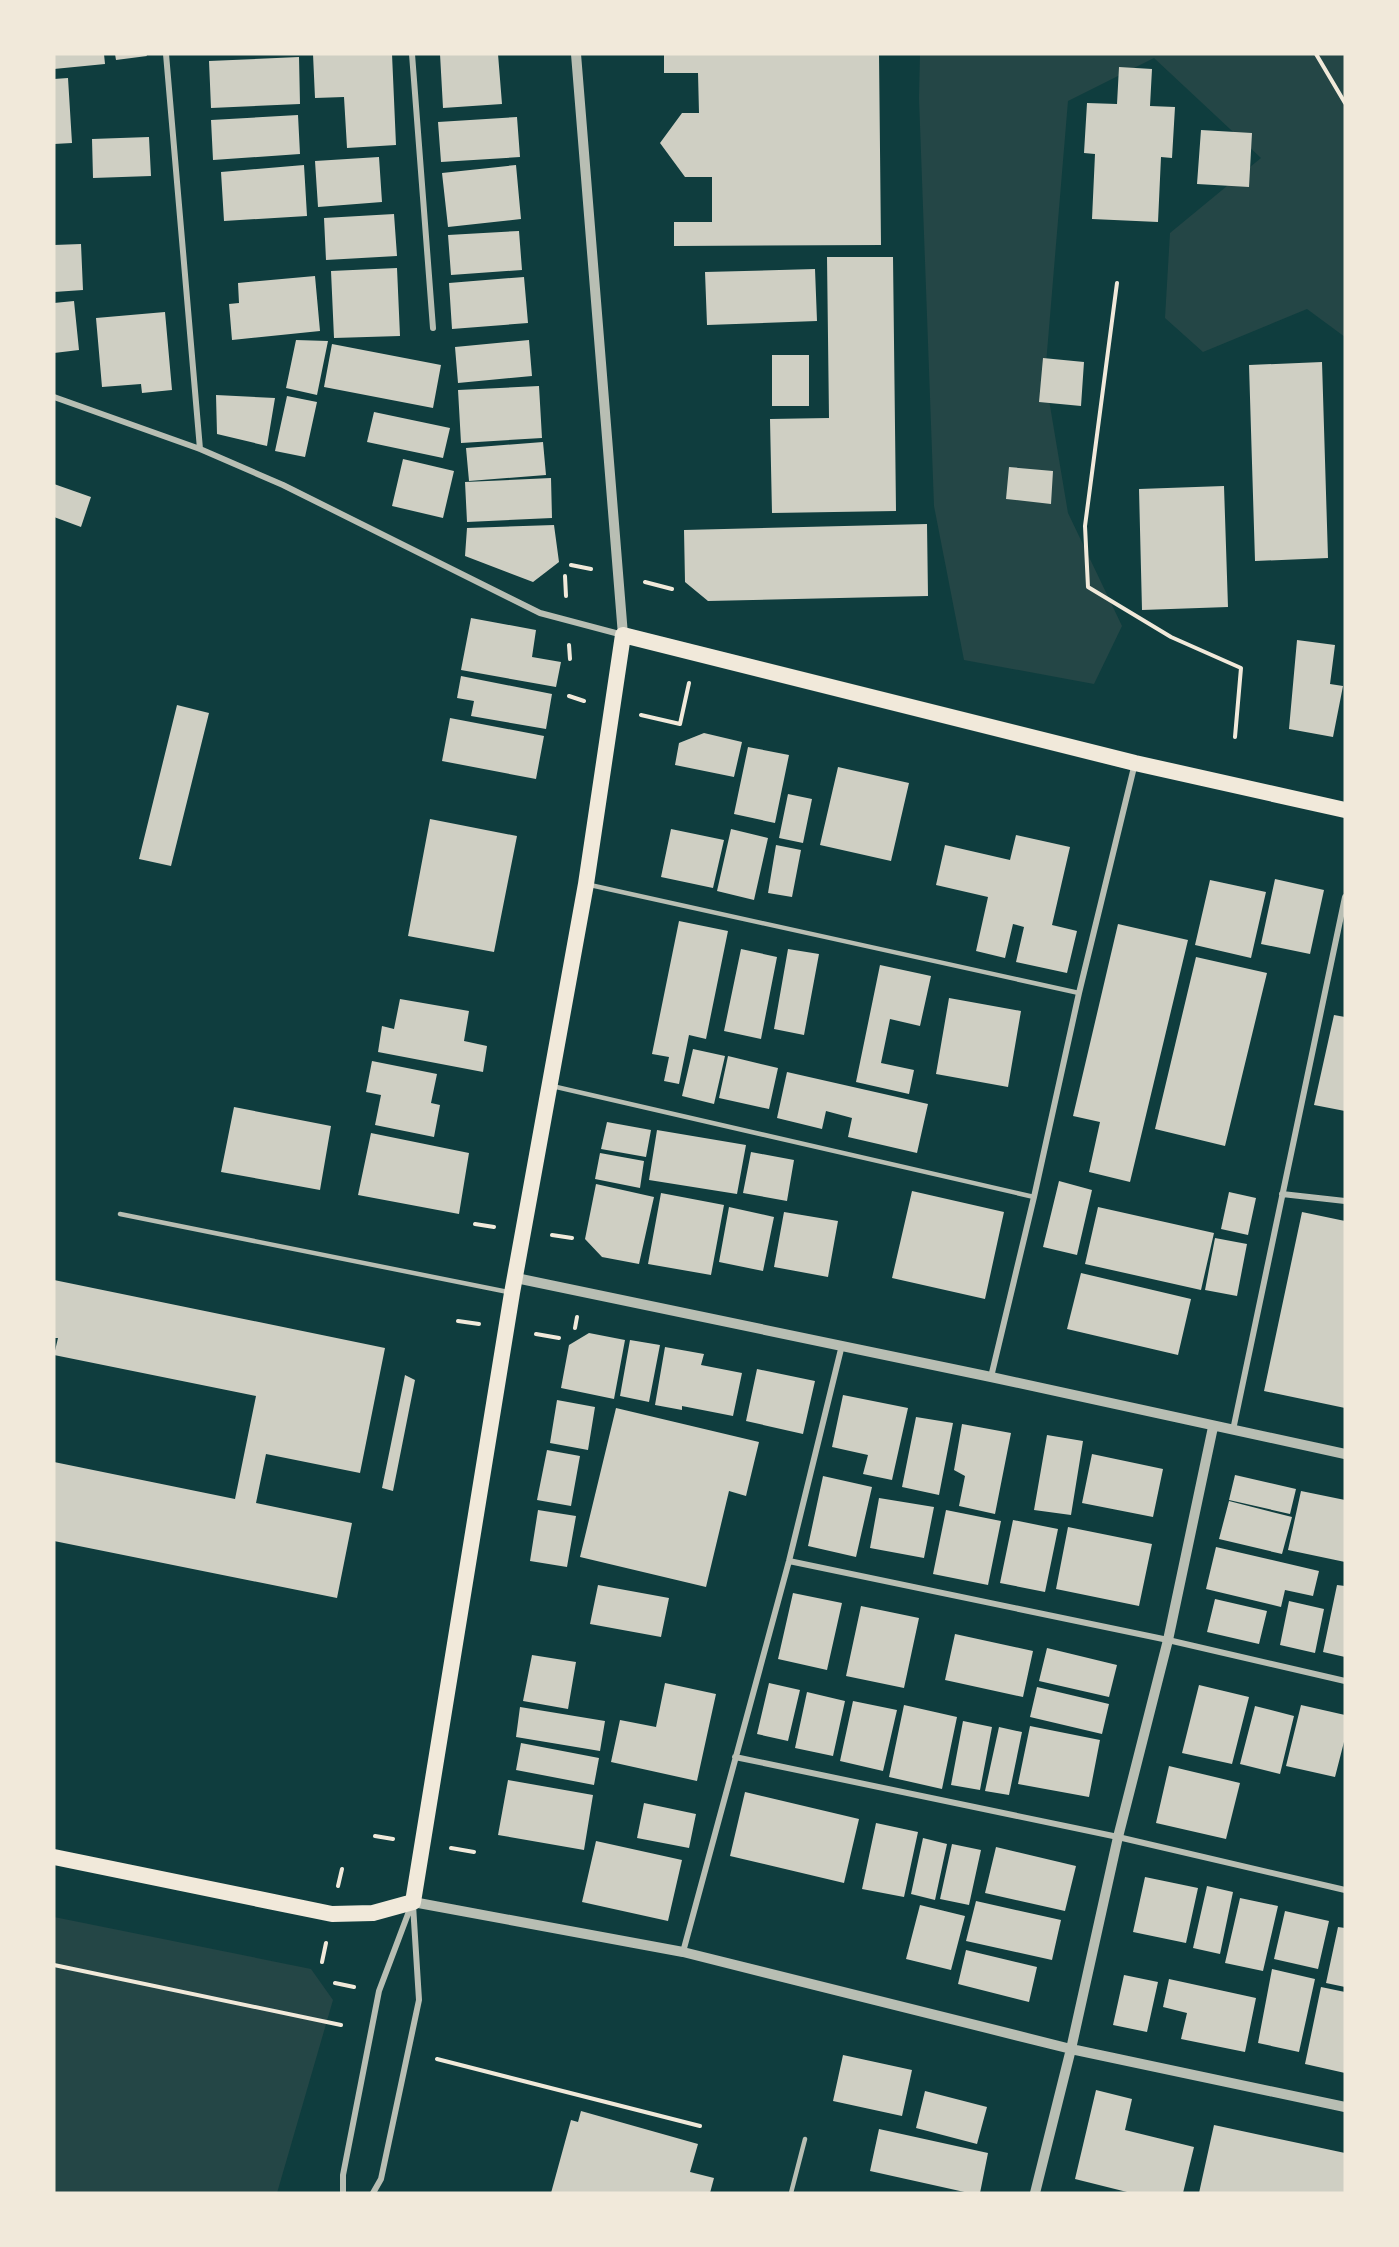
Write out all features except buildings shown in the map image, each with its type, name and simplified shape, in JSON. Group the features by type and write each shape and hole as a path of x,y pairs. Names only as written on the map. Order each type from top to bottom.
{"highway":[{"path":"54,1857 332,1914 373,1913 413,1902 514,1286 586,884 623,635 1135,763 1345,810"}],"street":[{"path":"166,54 200,449"},
{"path":"411,54 433,328"},
{"path":"54,397 200,449 283,485 540,613 623,635 576,54"},
{"path":"991,1377 1079,993 1135,763"},
{"path":"1233,1430 1345,897"},
{"path":"1282,1194 1345,1201"},
{"path":"514,1286 842,1345 1345,1454"},
{"path":"683,1952 789,1561 842,1345"},
{"path":"1035,2193 1071,2049 1118,1837 1168,1640 1213,1427"},
{"path":"789,1561 1168,1640 1345,1681"},
{"path":"735,1757 1118,1837 1345,1890"},
{"path":"413,1902 683,1952 1071,2049 1345,2107"},
{"path":"343,2193 343,2175 379,1991 413,1902"},
{"path":"373,2193 381,2179 419,2000 413,1902"}],"lane":[{"path":"586,884 1079,993"},
{"path":"551,1086 1034,1197"},
{"path":"120,1214 514,1286"},
{"path":"791,2193 805,2139"}],"path":[{"path":"1316,54 1345,103"},
{"path":"1117,283 1085,526 1088,587 1171,637 1241,668 1234,737"},
{"path":"569,696 612,709 680,724 694,654"},
{"path":"54,1965 341,2025"},
{"path":"437,2059 700,2126"}],"shaded area":[{"path":"920,54 1345,54 1345,337 1307,309 1203,352 1165,318 1170,233 1261,158 1154,58 1068,101 1045,376 1068,513 1122,626 1094,684 964,660 934,506 919,98"},
{"path":"54,1917 311,1969 333,2000 277,2193 54,2193"}]}
